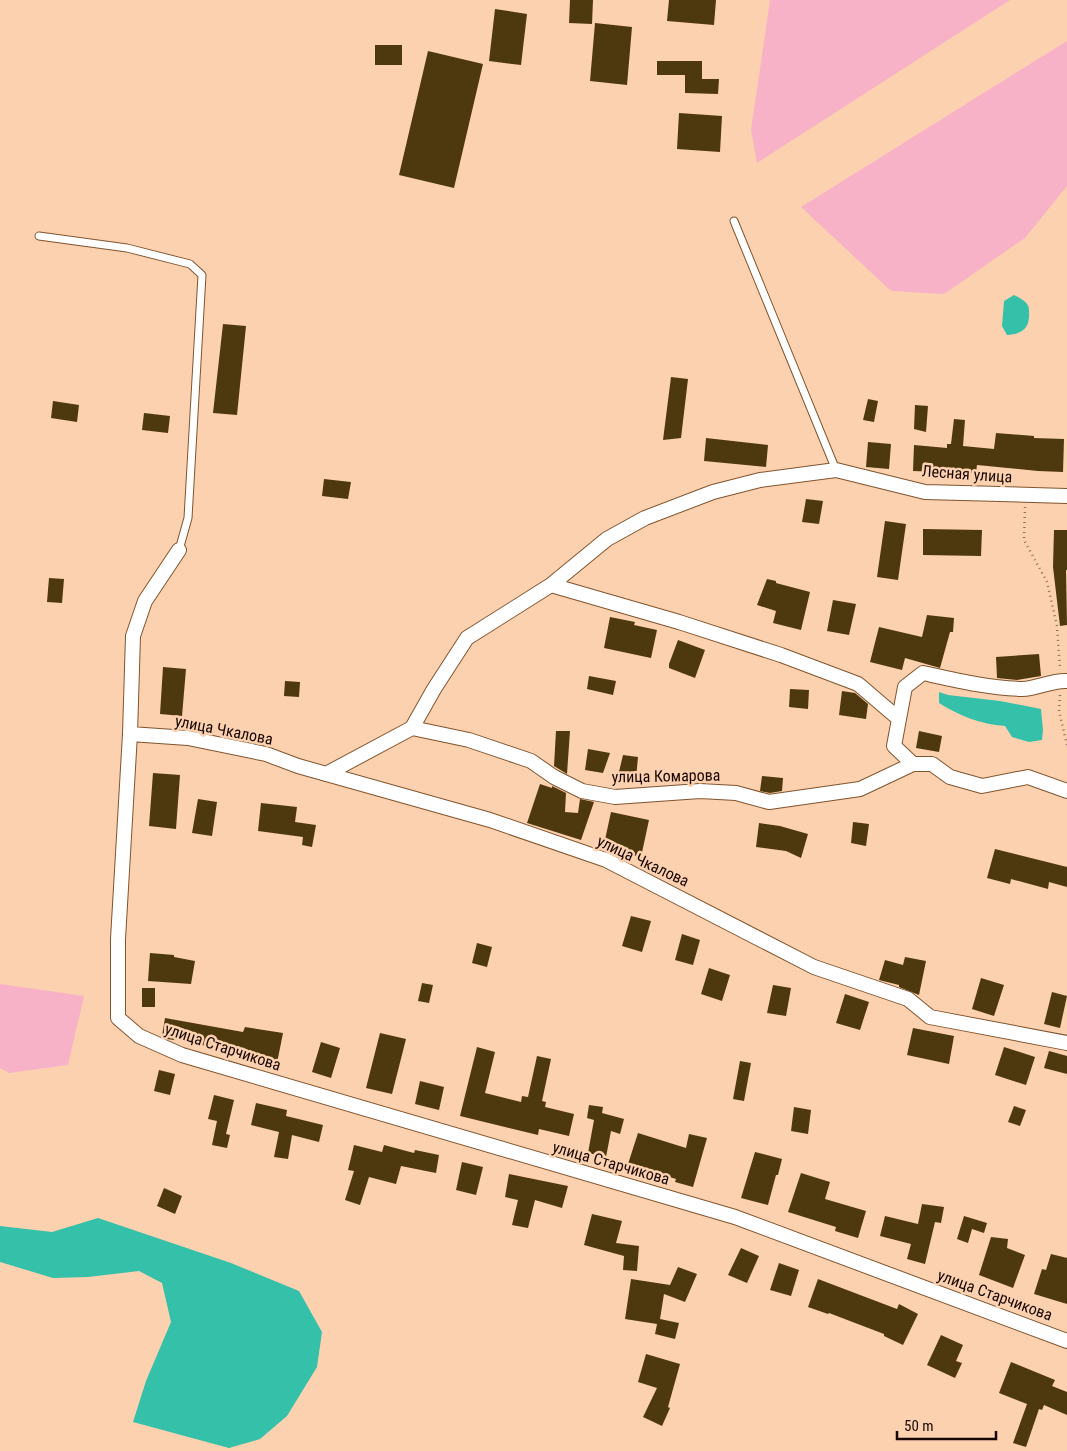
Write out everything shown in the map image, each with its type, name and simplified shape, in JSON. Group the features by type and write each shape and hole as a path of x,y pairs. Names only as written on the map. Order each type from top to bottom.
{"street":[{"name":"Лесная улица","path":"836,470 926,492 1067,496"},
{"path":"326,774 412,728 434,689 468,638 551,585 607,539 644,518 713,492 760,480 836,470"},
{"path":"130,734 133,636 145,601 179,550"},
{"path":"551,585 688,625 781,655 858,684 899,719"},
{"path":"1063,681 1024,689 988,686 923,673 904,687 894,746 914,764 932,764 950,777 982,786 1028,777 1067,791"},
{"name":"улица Комарова","path":"412,728 468,740 531,761 554,777 582,791 616,797 700,791 736,793 769,802 860,789 914,764"},
{"name":"улица Чкалова","path":"130,734 188,738 266,754 298,766 490,820 606,860 814,967 908,999 930,1017 1067,1043"},
{"name":"улица Старчикова","path":"130,734 118,939 118,1018 139,1036 182,1055 735,1218 1067,1340"}],"lane":[{"path":"734,221 836,470"},
{"path":"39,236 127,248 190,264 202,275 188,518 179,550"}],"path":[{"path":"1025,495 1024,540 1047,582 1057,626 1063,681 1059,710 1067,745"}],"shaded area":[{"path":"770,0 1010,0 757,163 751,130"},
{"path":"1067,41 1067,186 1025,238 944,294 891,291 801,207"},
{"path":"0,984 84,996 68,1065 9,1073 0,1068"}],"water":[{"path":"1014,295 1028,305 1029,318 1027,326 1021,332 1007,335 1002,326 1004,301"},
{"path":"939,692 1041,709 1042,740 1029,742 1012,737 1005,726 979,721 955,712 939,703"},
{"path":"98,1218 231,1263 299,1291 322,1332 317,1367 287,1416 260,1439 229,1448 133,1422 146,1381 171,1322 162,1283 139,1271 88,1277 53,1278 0,1262 0,1226 52,1232"}],"building":[{"path":"570,0 593,0 592,24 569,23"},
{"path":"669,0 716,0 714,25 667,21"},
{"path":"495,9 527,14 521,65 489,61"},
{"path":"595,23 632,27 627,85 590,81"},
{"path":"375,45 402,45 402,65 375,65"},
{"path":"428,51 483,64 454,188 399,175"},
{"path":"657,61 702,61 702,79 719,79 718,94 685,93 685,75 657,75"},
{"path":"679,113 722,116 720,152 677,149"},
{"path":"223,324 246,326 237,415 213,413"},
{"path":"671,377 688,379 681,438 663,440"},
{"path":"868,399 878,401 874,422 863,420"},
{"path":"53,401 79,405 77,422 51,418"},
{"path":"915,405 928,406 926,432 914,429"},
{"path":"144,413 170,416 168,433 142,430"},
{"path":"954,419 965,420 963,446 994,449 996,433 1034,436 1034,438 1064,439 1063,472 977,465 976,473 939,469 939,472 913,471 914,445 947,448 947,444 951,444"},
{"path":"706,438 768,445 766,467 704,461"},
{"path":"868,442 891,444 889,469 866,467"},
{"path":"324,479 351,482 348,499 322,496"},
{"path":"806,499 823,501 819,524 802,522"},
{"path":"885,521 906,524 898,580 877,577"},
{"path":"923,529 982,530 981,556 923,555"},
{"path":"1054,530 1067,530 1067,625 1060,626 1053,567"},
{"path":"49,578 64,579 62,603 47,602"},
{"path":"767,579 810,592 801,630 773,623 776,611 757,605"},
{"path":"833,600 856,604 849,635 827,631"},
{"path":"927,615 954,618 953,632 950,632 940,668 905,658 902,670 870,662 879,627 922,637"},
{"path":"610,617 635,622 634,625 657,630 651,658 604,648"},
{"path":"678,640 705,650 695,678 669,668"},
{"path":"1039,654 1041,676 1017,680 997,678 996,657"},
{"path":"163,667 186,669 182,716 160,714"},
{"path":"589,676 616,681 613,695 587,689"},
{"path":"285,681 300,682 299,697 284,696"},
{"path":"790,689 809,690 808,709 789,707"},
{"path":"842,691 855,693 868,704 866,719 839,715"},
{"path":"556,731 570,731 567,774 554,766"},
{"path":"919,731 942,736 939,752 916,748"},
{"path":"588,749 610,753 603,773 585,770"},
{"path":"623,755 638,757 636,779 618,776"},
{"path":"153,773 180,775 176,829 149,826"},
{"path":"762,776 783,778 782,791 770,793 760,791"},
{"path":"540,784 552,788 552,786 566,793 565,812 578,813 580,799 594,802 581,840 527,823"},
{"path":"198,799 217,802 212,836 192,833"},
{"path":"261,803 297,807 295,822 316,825 312,847 302,845 303,837 258,831"},
{"path":"611,812 649,820 641,857 603,849"},
{"path":"853,822 869,824 866,846 851,843"},
{"path":"759,823 780,826 808,834 801,858 786,851 756,847"},
{"path":"995,849 1067,867 1067,887 1049,882 1048,889 1011,879 1010,884 987,878"},
{"path":"631,916 651,921 642,952 622,946"},
{"path":"682,934 700,940 693,965 675,960"},
{"path":"477,943 492,947 487,967 472,963"},
{"path":"150,953 174,955 174,957 195,961 191,984 148,981"},
{"path":"905,957 926,961 919,995 899,987 899,985 879,980 885,960 903,965"},
{"path":"709,968 730,975 722,1001 701,994"},
{"path":"981,978 1004,985 994,1016 972,1009"},
{"path":"422,983 433,985 429,1003 418,1001"},
{"path":"773,985 791,988 786,1016 767,1013"},
{"path":"142,988 155,988 155,1007 142,1007"},
{"path":"1052,992 1067,996 1060,1028 1044,1024"},
{"path":"845,994 869,1002 860,1030 836,1023"},
{"path":"165,1018 243,1032 245,1027 283,1033 277,1063 254,1059 255,1056 229,1052 175,1038 174,1040 167,1039 162,1036"},
{"path":"913,1028 954,1036 949,1064 907,1055"},
{"path":"380,1033 406,1039 392,1094 366,1088"},
{"path":"321,1042 340,1048 331,1078 312,1072"},
{"path":"477,1047 495,1052 485,1093 521,1102 522,1096 528,1097 537,1056 551,1059 542,1101 546,1102 545,1107 574,1114 569,1136 539,1129 538,1135 460,1116"},
{"path":"1004,1047 1035,1057 1026,1085 995,1075"},
{"path":"1049,1051 1067,1056 1067,1074 1044,1068"},
{"path":"740,1061 751,1063 744,1101 733,1099"},
{"path":"159,1070 175,1074 170,1095 154,1091"},
{"path":"420,1081 444,1087 439,1110 415,1104"},
{"path":"214,1095 234,1100 226,1134 230,1135 227,1148 212,1145 217,1121 208,1119"},
{"path":"256,1103 287,1110 286,1116 323,1125 319,1142 292,1135 288,1159 274,1157 279,1132 251,1125"},
{"path":"589,1105 603,1107 602,1113 624,1119 620,1134 611,1131 606,1157 588,1153 594,1120 587,1118"},
{"path":"1014,1106 1026,1110 1020,1126 1008,1122"},
{"path":"794,1107 811,1110 808,1134 791,1131"},
{"path":"638,1133 686,1148 689,1134 707,1138 693,1187 675,1182 676,1179 628,1164"},
{"path":"354,1145 382,1152 384,1145 414,1153 415,1150 439,1155 436,1173 401,1166 396,1184 369,1177 360,1205 345,1200 354,1171 348,1170"},
{"path":"755,1152 782,1159 768,1205 741,1198"},
{"path":"462,1162 483,1167 476,1195 456,1190"},
{"path":"801,1173 830,1182 825,1199 866,1211 858,1238 835,1231 836,1227 788,1212"},
{"path":"509,1174 568,1186 562,1208 535,1200 528,1228 512,1225 518,1200 505,1197"},
{"path":"164,1188 182,1196 175,1214 157,1206"},
{"path":"922,1204 944,1207 941,1223 935,1222 925,1264 907,1259 911,1244 880,1236 885,1216 918,1224"},
{"path":"592,1214 622,1221 616,1243 639,1246 637,1271 623,1270 624,1256 584,1245"},
{"path":"964,1216 987,1223 984,1233 972,1229 968,1243 957,1239"},
{"path":"991,1237 1008,1239 1007,1248 1025,1255 1013,1288 979,1275"},
{"path":"741,1248 759,1256 747,1283 728,1275"},
{"path":"1051,1254 1067,1258 1067,1304 1034,1294 1042,1269 1046,1270"},
{"path":"779,1263 799,1270 791,1296 770,1290"},
{"path":"678,1267 697,1274 685,1302 664,1294 660,1319 679,1323 675,1339 655,1334 657,1324 625,1319 631,1279 670,1285"},
{"path":"818,1279 897,1309 899,1304 918,1314 903,1345 884,1336 884,1334 808,1307"},
{"path":"941,1335 963,1345 956,1361 962,1363 955,1378 927,1365"},
{"path":"646,1354 680,1364 668,1407 670,1408 662,1426 643,1417 657,1388 638,1382"},
{"path":"1011,1362 1055,1380 1052,1386 1067,1392 1067,1415 1044,1405 1042,1410 1039,1409 1026,1447 1013,1443 1027,1404 999,1393"}]}
